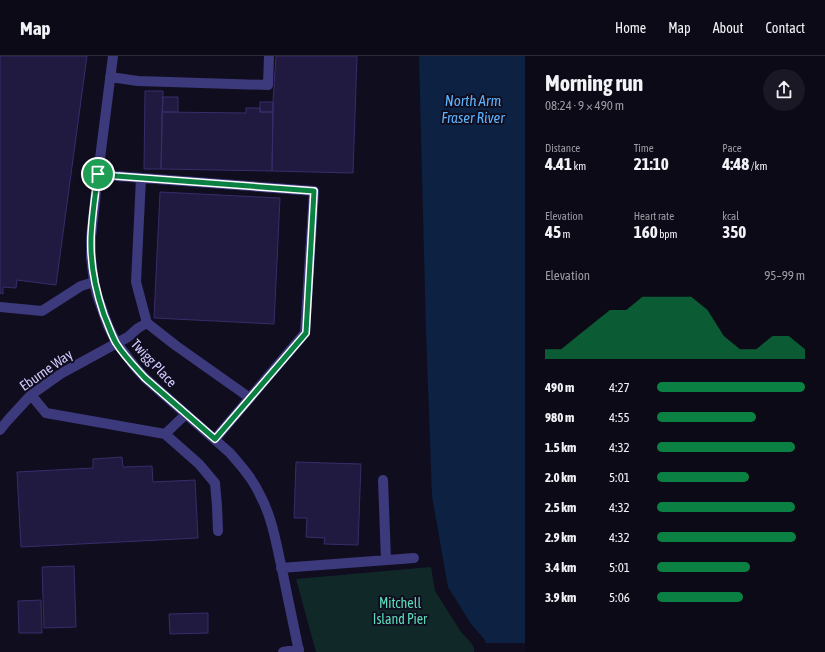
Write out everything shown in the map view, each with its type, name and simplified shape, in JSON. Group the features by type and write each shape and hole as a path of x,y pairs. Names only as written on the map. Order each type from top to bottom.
{"street":[{"name":"Twigg Place","path":"113,56 91,238 91,258 97,295 108,326 116,342 140,373 215,439 241,466 252,480 266,509 274,535 299,650"},
{"path":"110,77 138,81 268,85 269,56"},
{"path":"98,174 314,191 306,333 215,439"},
{"path":"141,178 136,282 147,323 175,345 250,398"},
{"path":"0,307 42,311 81,286 94,282"},
{"name":"Eburne Way","path":"0,430 31,395 62,373 116,342 128,337 138,328 147,323"},
{"path":"31,395 46,413 165,434 199,464 215,483 218,531"},
{"path":"165,434 186,414"},
{"path":"383,480 386,560"},
{"path":"281,568 414,558"},
{"path":"283,652 299,650"}],"green space":[{"name":"Mitchell Island Pier","path":"431,567 435,591 461,632 472,644 474,652 316,652 296,579"}],"water":[{"name":"North Arm Fraser River","path":"419,56 525,56 525,652 486,652 485,640 471,624 448,587 432,496"}],"pier":[{"path":"483,643 525,643 525,652 484,652"}],"building":[{"path":"0,56 87,56 56,285 17,280 16,288 3,287 3,294 0,293"},
{"path":"276,56 357,56 353,173 272,171 273,102"},
{"path":"145,91 163,91 161,169 144,169"},
{"path":"163,97 178,97 178,112 162,112"},
{"path":"260,102 273,102 273,112 260,112"},
{"path":"246,108 260,108 260,112 273,112 272,171 161,169 162,112 246,113"},
{"path":"160,192 280,198 274,324 154,318"},
{"path":"122,457 123,467 152,466 153,482 195,480 198,538 21,547 17,472 93,468 93,459"},
{"path":"296,462 361,464 358,545 324,544 325,538 306,537 307,518 294,518"},
{"path":"74,566 76,627 44,628 42,567"},
{"path":"41,600 42,633 19,633 18,601"},
{"path":"208,613 208,633 170,634 169,614"}],"route":[{"path":"98,174 314,191 306,333 215,439 145,378 125,355 108,326 97,295 91,258 91,238 98,174"}]}
